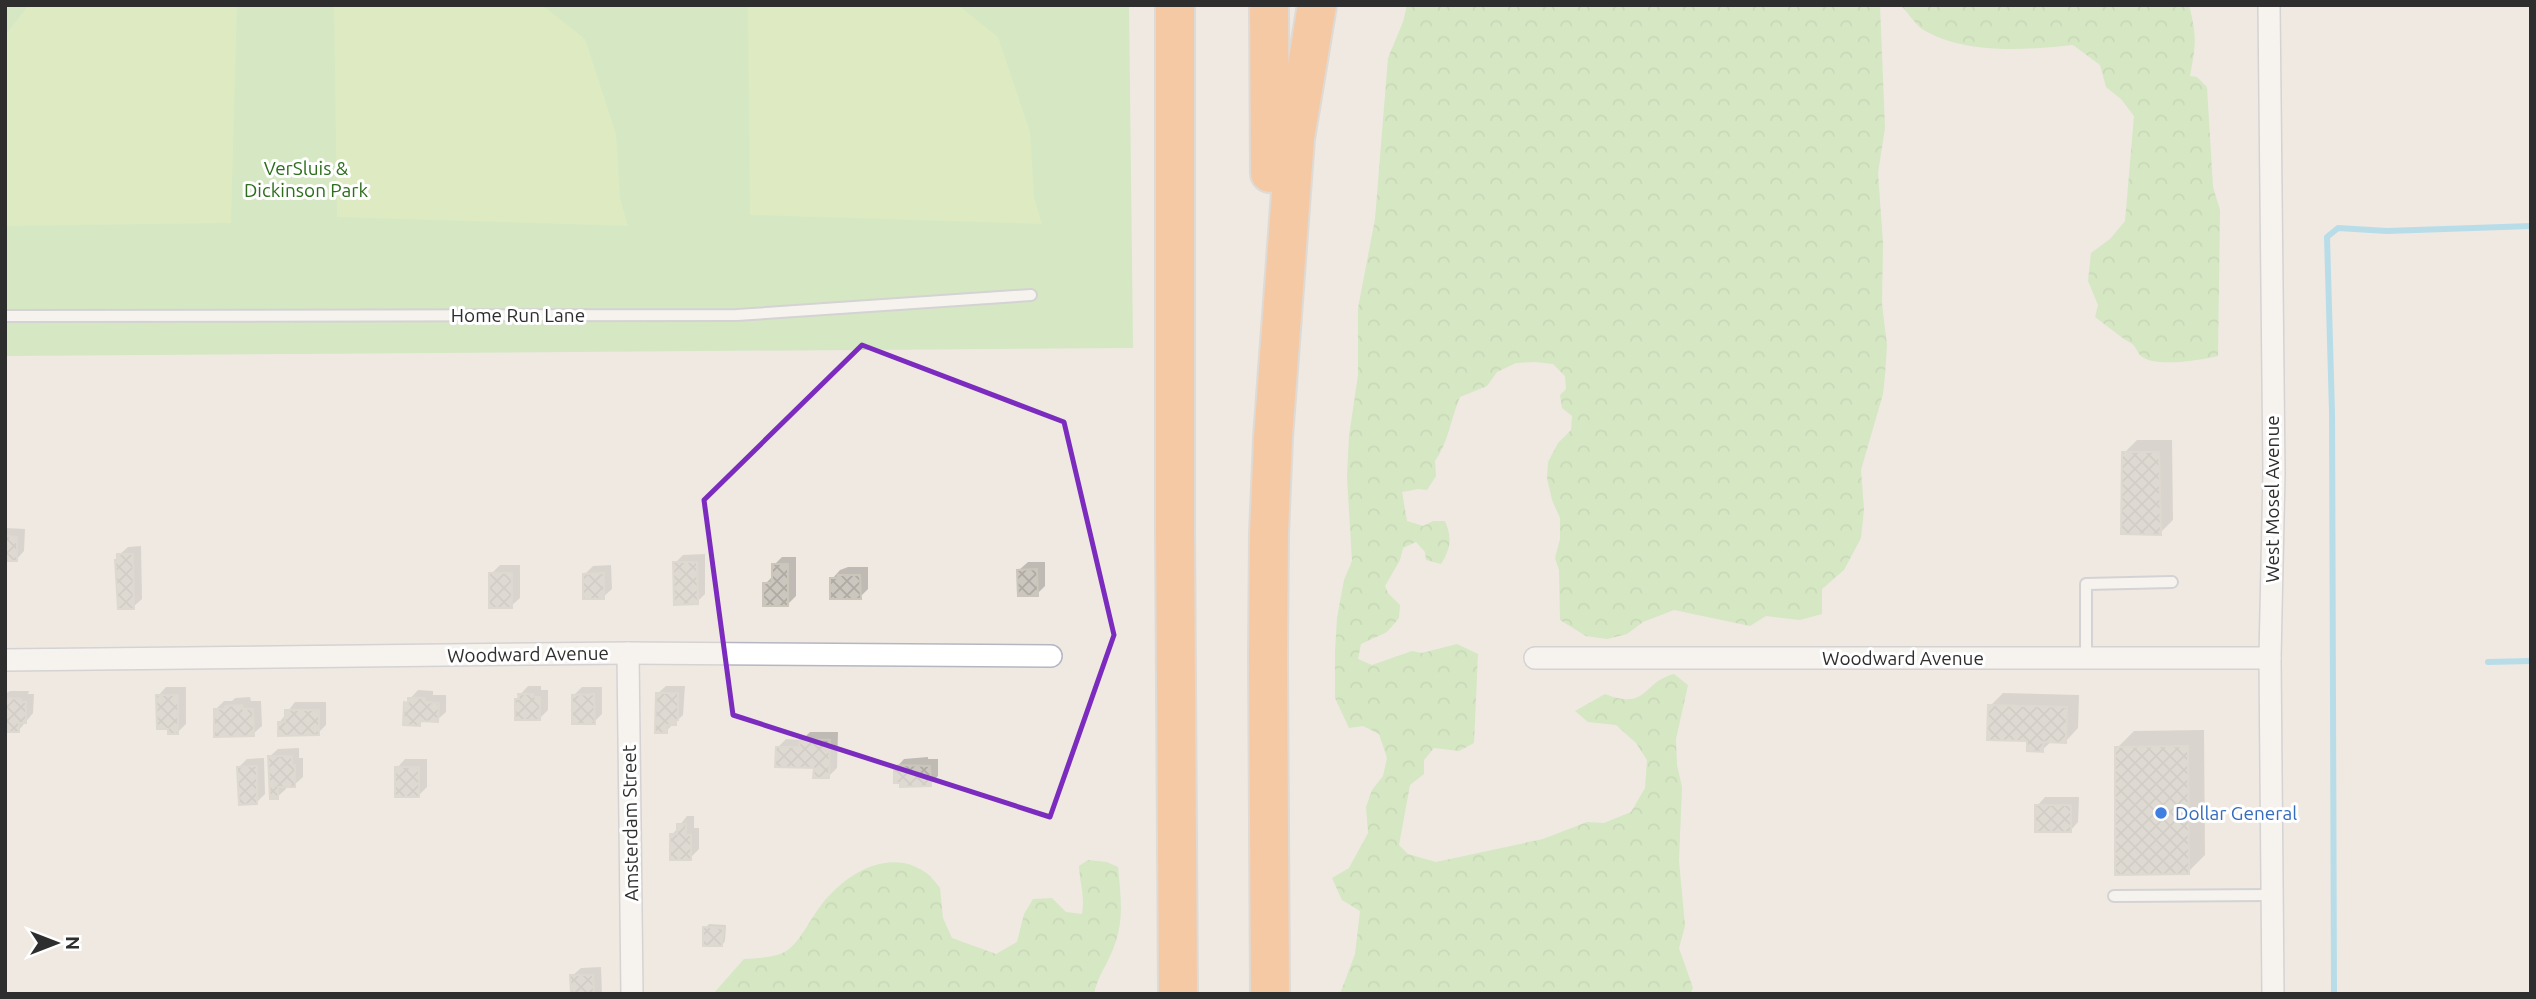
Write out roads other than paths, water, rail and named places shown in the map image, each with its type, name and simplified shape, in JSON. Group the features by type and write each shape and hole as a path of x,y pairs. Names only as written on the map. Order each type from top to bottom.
{"highway":[{"path":"1175,5 1178,994"},
{"path":"1269,5 1273,438"},
{"path":"1270,994 1268,657 1273,438 1295,138 1317,5"}],"street":[{"name":"West Mosel Avenue","path":"2269,5 2274,473 2270,658 2273,994"},
{"name":"Woodward Avenue","path":"5,660 628,653 1051,656"},
{"name":"Amsterdam Street","path":"628,653 632,994"},
{"name":"Woodward Avenue","path":"1535,658 2270,658"}],"lane":[{"name":"Home Run Lane","path":"5,316 737,315 1031,295"},
{"path":"2086,658 2086,584 2172,582"},
{"path":"2114,896 2272,895"}],"waterway":[{"path":"2334,992 2332,412 2327,237 2338,228 2387,231 2531,226"},
{"path":"2488,662 2531,661"}],"place":[{"name":"Dollar General","path":"2161,813"}],"park label":[{"name":"VerSluis & Dickinson Park","path":"306,179"}]}
